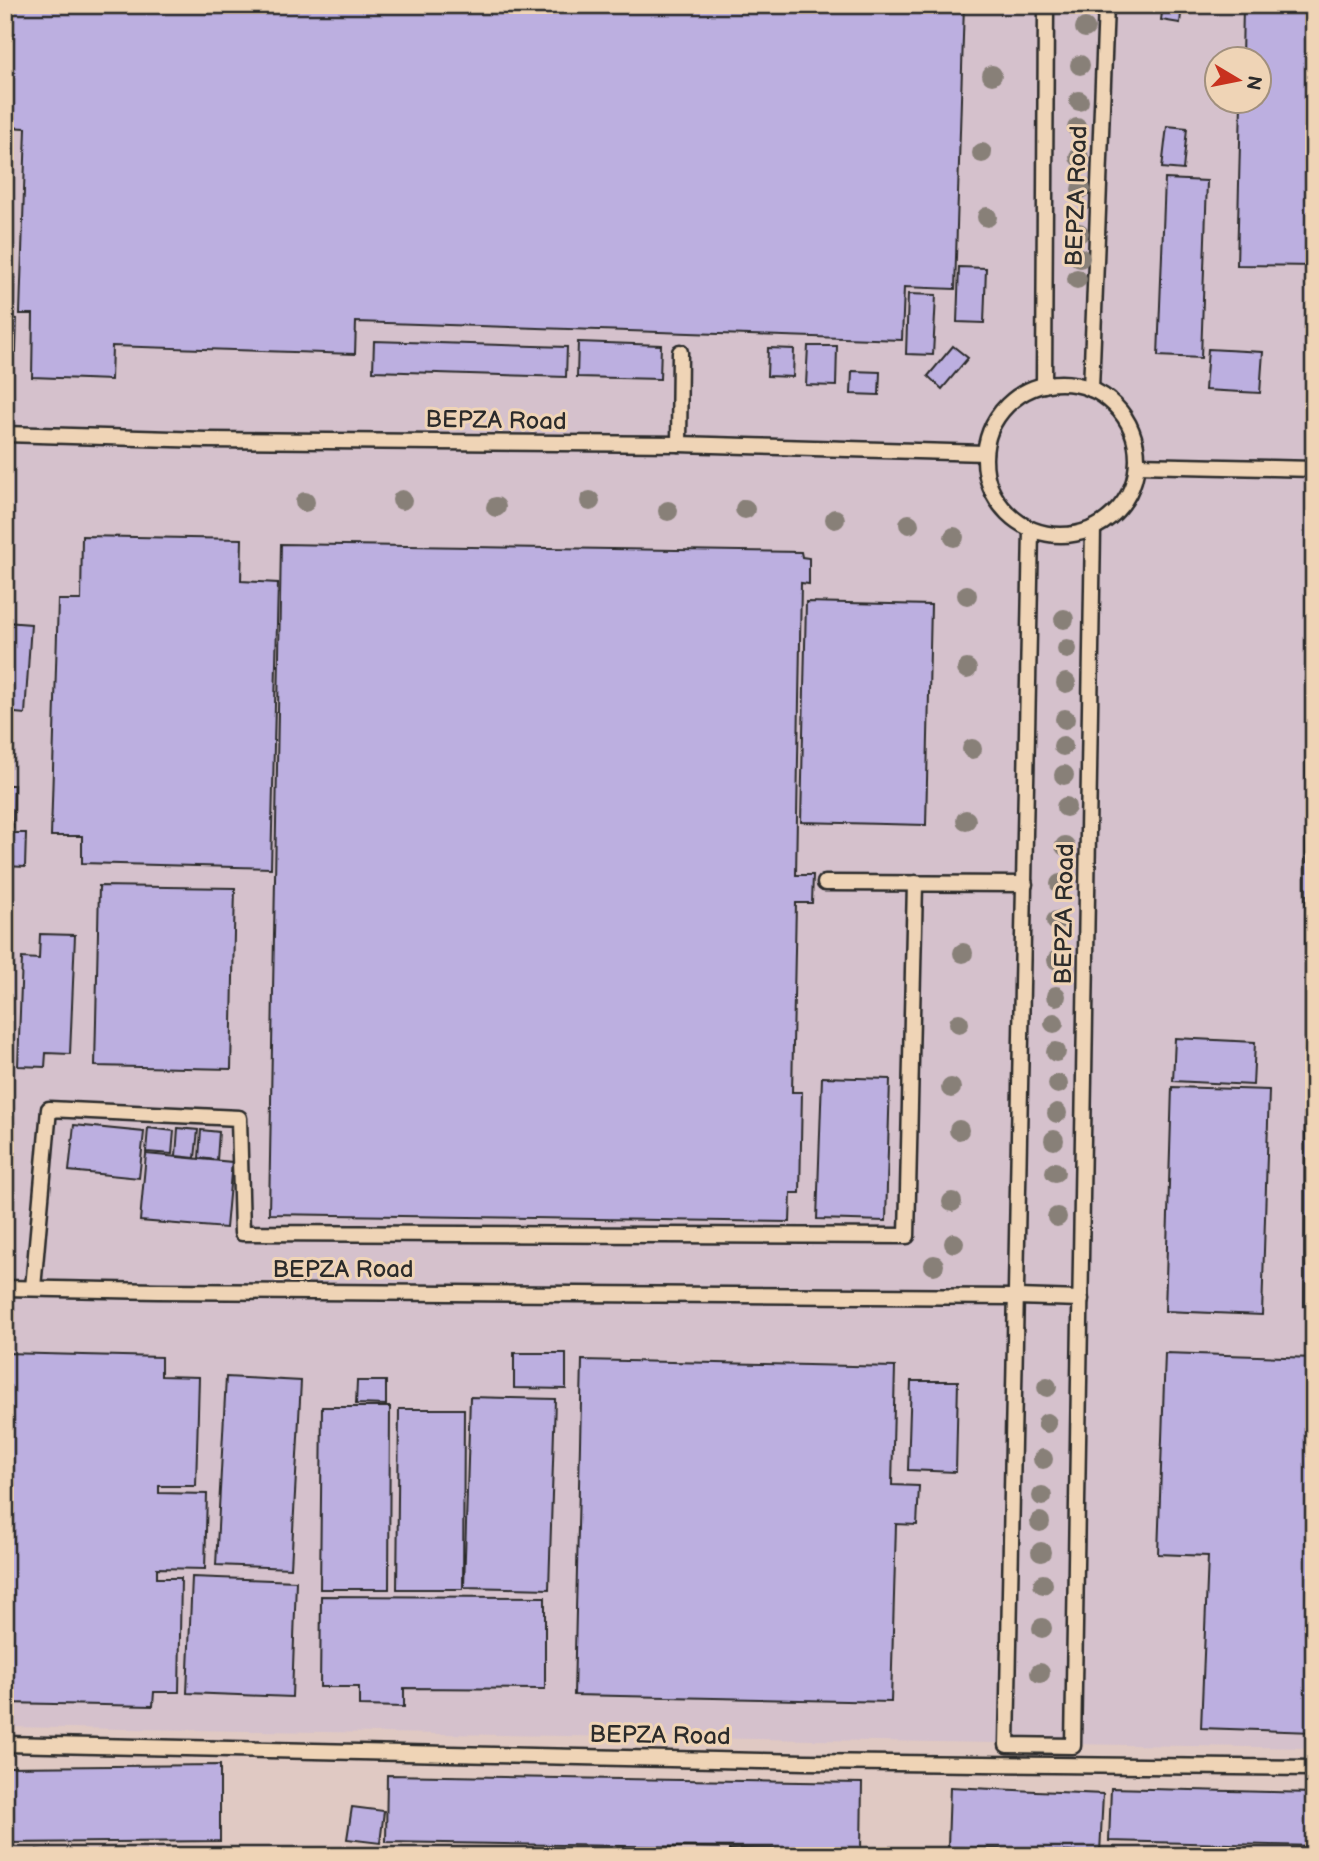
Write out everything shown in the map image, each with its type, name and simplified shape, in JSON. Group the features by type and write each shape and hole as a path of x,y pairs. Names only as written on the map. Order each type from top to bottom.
{"lane":[{"name":"BEPZA Road","path":"1044,385 1046,5"},
{"name":"BEPZA Road","path":"1091,388 1106,5"},
{"path":"679,444 680,352"},
{"path":"1060,383 1091,388 1117,407 1133,434 1137,466 1128,496 1107,520 1078,534 1062,536 1031,530 1018,522 996,499 986,469 985,453 995,422 1016,398 1044,385 1060,383"},
{"name":"BEPZA Road","path":"5,434 206,440 679,444 985,453"},
{"path":"1137,466 1314,469"},
{"name":"BEPZA Road","path":"1031,530 1007,1745 1073,1746 1093,528"},
{"path":"825,883 1025,884"},
{"path":"33,1288 50,1109 239,1118 242,1233 907,1236 915,883"},
{"name":"BEPZA Road","path":"5,1287 1080,1299"},
{"name":"BEPZA Road","path":"5,1744 805,1762 1314,1768"}],"shaded area":[{"path":"5,5 1314,5 1314,1748 5,1727"}],"building":[{"path":"5,5 964,5 955,289 904,287 902,340 356,322 355,354 112,346 111,380 32,377 33,314 20,314 26,128 5,127"},
{"path":"1163,5 1182,5 1180,23 1161,20"},
{"path":"1243,5 1314,5 1314,266 1237,265 1241,116 1274,116 1274,46 1242,46"},
{"path":"1167,126 1187,128 1183,170 1162,168"},
{"path":"1165,179 1207,181 1201,358 1158,356"},
{"path":"959,267 986,268 984,323 957,322"},
{"path":"5,271 14,272 13,306 5,306"},
{"path":"908,294 936,295 933,355 906,354"},
{"path":"5,318 17,319 16,352 5,352"},
{"path":"374,341 567,347 566,377 373,371"},
{"path":"578,342 661,345 660,379 577,377"},
{"path":"808,346 837,346 836,386 806,385"},
{"path":"953,346 968,358 942,389 928,376"},
{"path":"1309,346 1314,347 1314,384 1307,384"},
{"path":"768,348 794,349 793,377 767,376"},
{"path":"1208,349 1263,352 1260,393 1205,390"},
{"path":"852,371 880,372 879,395 851,394"},
{"path":"82,536 242,539 241,581 278,583 271,868 82,863 82,836 51,836 58,600 81,600"},
{"path":"281,544 801,552 802,557 809,558 809,584 801,583 796,875 813,875 812,903 796,903 792,1092 802,1092 800,1193 791,1193 790,1222 269,1214"},
{"path":"1307,597 1314,598 1314,1306 1304,1306"},
{"path":"806,602 931,605 926,825 801,822"},
{"path":"5,622 31,624 25,714 5,712"},
{"path":"5,785 14,785 13,828 5,828"},
{"path":"5,833 26,833 25,867 5,866"},
{"path":"99,886 235,888 231,1069 95,1066"},
{"path":"40,934 75,935 70,1054 46,1053 45,1067 18,1066 22,958 39,959"},
{"path":"1175,1038 1255,1042 1253,1085 1173,1081"},
{"path":"822,1077 890,1079 886,1221 817,1219"},
{"path":"1172,1087 1269,1090 1262,1315 1165,1311"},
{"path":"74,1125 144,1132 139,1178 69,1171"},
{"path":"148,1128 174,1131 172,1154 146,1152"},
{"path":"178,1128 198,1130 195,1158 176,1156"},
{"path":"201,1130 219,1132 217,1160 199,1158"},
{"path":"146,1154 232,1162 226,1228 140,1221"},
{"path":"5,1353 161,1357 161,1376 199,1377 196,1486 159,1486 159,1493 207,1494 205,1569 157,1568 157,1578 181,1578 179,1692 154,1692 153,1706 5,1703"},
{"path":"514,1353 566,1353 566,1389 514,1388"},
{"path":"1165,1353 1314,1358 1314,1732 1201,1728 1208,1556 1158,1554"},
{"path":"582,1360 895,1367 892,1485 919,1486 917,1525 896,1524 891,1702 574,1695"},
{"path":"226,1377 301,1381 291,1568 216,1565"},
{"path":"357,1381 386,1381 386,1405 356,1404"},
{"path":"911,1381 958,1381 956,1472 908,1470"},
{"path":"470,1397 555,1399 549,1589 464,1587"},
{"path":"322,1407 390,1407 389,1589 320,1589"},
{"path":"399,1409 464,1409 463,1589 397,1589"},
{"path":"192,1577 296,1581 292,1697 187,1693"},
{"path":"321,1596 545,1597 545,1689 404,1688 404,1707 359,1706 359,1687 320,1687"},
{"path":"220,1765 220,1841 5,1843 5,1767"},
{"path":"387,1775 862,1783 861,1850 386,1842"},
{"path":"950,1787 1103,1794 1100,1853 948,1847"},
{"path":"1111,1788 1314,1793 1314,1846 1109,1841"},
{"path":"352,1807 384,1811 380,1843 347,1839"},
{"path":"787,1849 853,1853 853,1856 786,1856"},
{"path":"37,1850 57,1853 57,1856 37,1856"},
{"path":"594,1850 663,1851 663,1856 594,1856"},
{"path":"729,1850 782,1852 782,1856 729,1856"},
{"path":"1104,1851 1132,1855 1132,1856 1103,1856"},
{"path":"1141,1851 1174,1856 1140,1856"}]}
